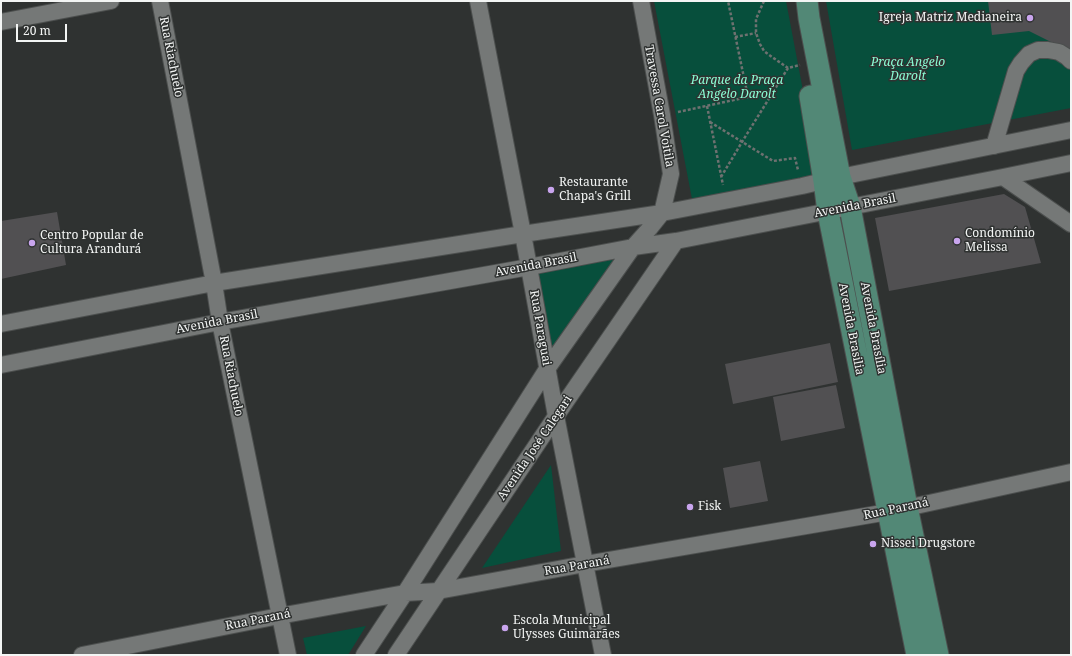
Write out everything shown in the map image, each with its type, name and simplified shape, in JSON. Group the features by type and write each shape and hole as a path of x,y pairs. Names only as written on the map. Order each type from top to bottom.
{"main road":[{"name":"Avenida Brasilia","path":"802,10 796,66 832,179 828,212 898,509 917,655"},
{"name":"Avenida Brasília","path":"802,10 832,179 850,207 898,509 938,655"}],"street":[{"path":"1,22 111,1"},
{"name":"Rua Riachuelo","path":"160,1 214,283 220,322 288,655"},
{"name":"Rua Paraguai","path":"478,1 602,655"},
{"name":"Travessa Carol Voitila","path":"633,247 662,213 671,174 641,1"},
{"path":"994,146 1016,71 1021,62 1029,54 1038,50 1059,52 1071,61"},
{"path":"1,324 214,283 662,213 802,186 1071,130"},
{"name":"Avenida Brasil","path":"1,365 220,322 633,247 676,242 1003,178 1071,163"},
{"path":"1003,178 1071,224"},
{"name":"Avenida José Calegari","path":"396,655 556,416 676,242"},
{"path":"364,655 547,369 633,247"},
{"name":"Rua Paraná","path":"82,655 405,593 438,591 898,509 1071,472"}],"path":[{"path":"662,116 748,97 728,1"},
{"path":"722,177 742,142 796,66 772,57 764,51 760,44 755,28 756,19 764,1"},
{"path":"735,37 756,33"},
{"path":"707,106 726,200"},
{"path":"710,122 773,161 795,158 802,186"}],"green space":[{"name":"Parque da Praça Angelo Darolt","path":"654,1 786,1 819,175 692,199"},
{"name":"Praça Angelo Darolt","path":"826,1 1071,1 1071,108 852,150"},
{"path":"625,256 551,358 535,273"},
{"path":"551,465 561,551 482,568"},
{"path":"366,626 348,655 307,655 303,638"}],"building":[{"name":"Igreja Matriz Medianeira","path":"988,1 1071,1 1071,52 1029,31 992,35"},
{"name":"Condomínio Melissa","path":"1004,194 1025,207 1041,263 889,291 875,218"},
{"name":"Centro Popular de Cultura Arandurá","path":"57,212 66,265 1,279 1,221"},
{"path":"830,343 838,382 733,404 725,364"},
{"path":"836,385 845,428 781,441 773,397"},
{"path":"760,461 768,501 730,508 723,468"}],"place":[{"name":"Igreja Matriz Medianeira","path":"1030,18"},
{"name":"Restaurante Chapa's Grill","path":"551,190"},
{"name":"Condomínio Melissa","path":"957,241"},
{"name":"Centro Popular de Cultura Arandurá","path":"32,243"},
{"name":"Fisk","path":"690,507"},
{"name":"Nissei Drugstore","path":"873,544"},
{"name":"Escola Municipal Ulysses Guimarães","path":"505,628"}]}
